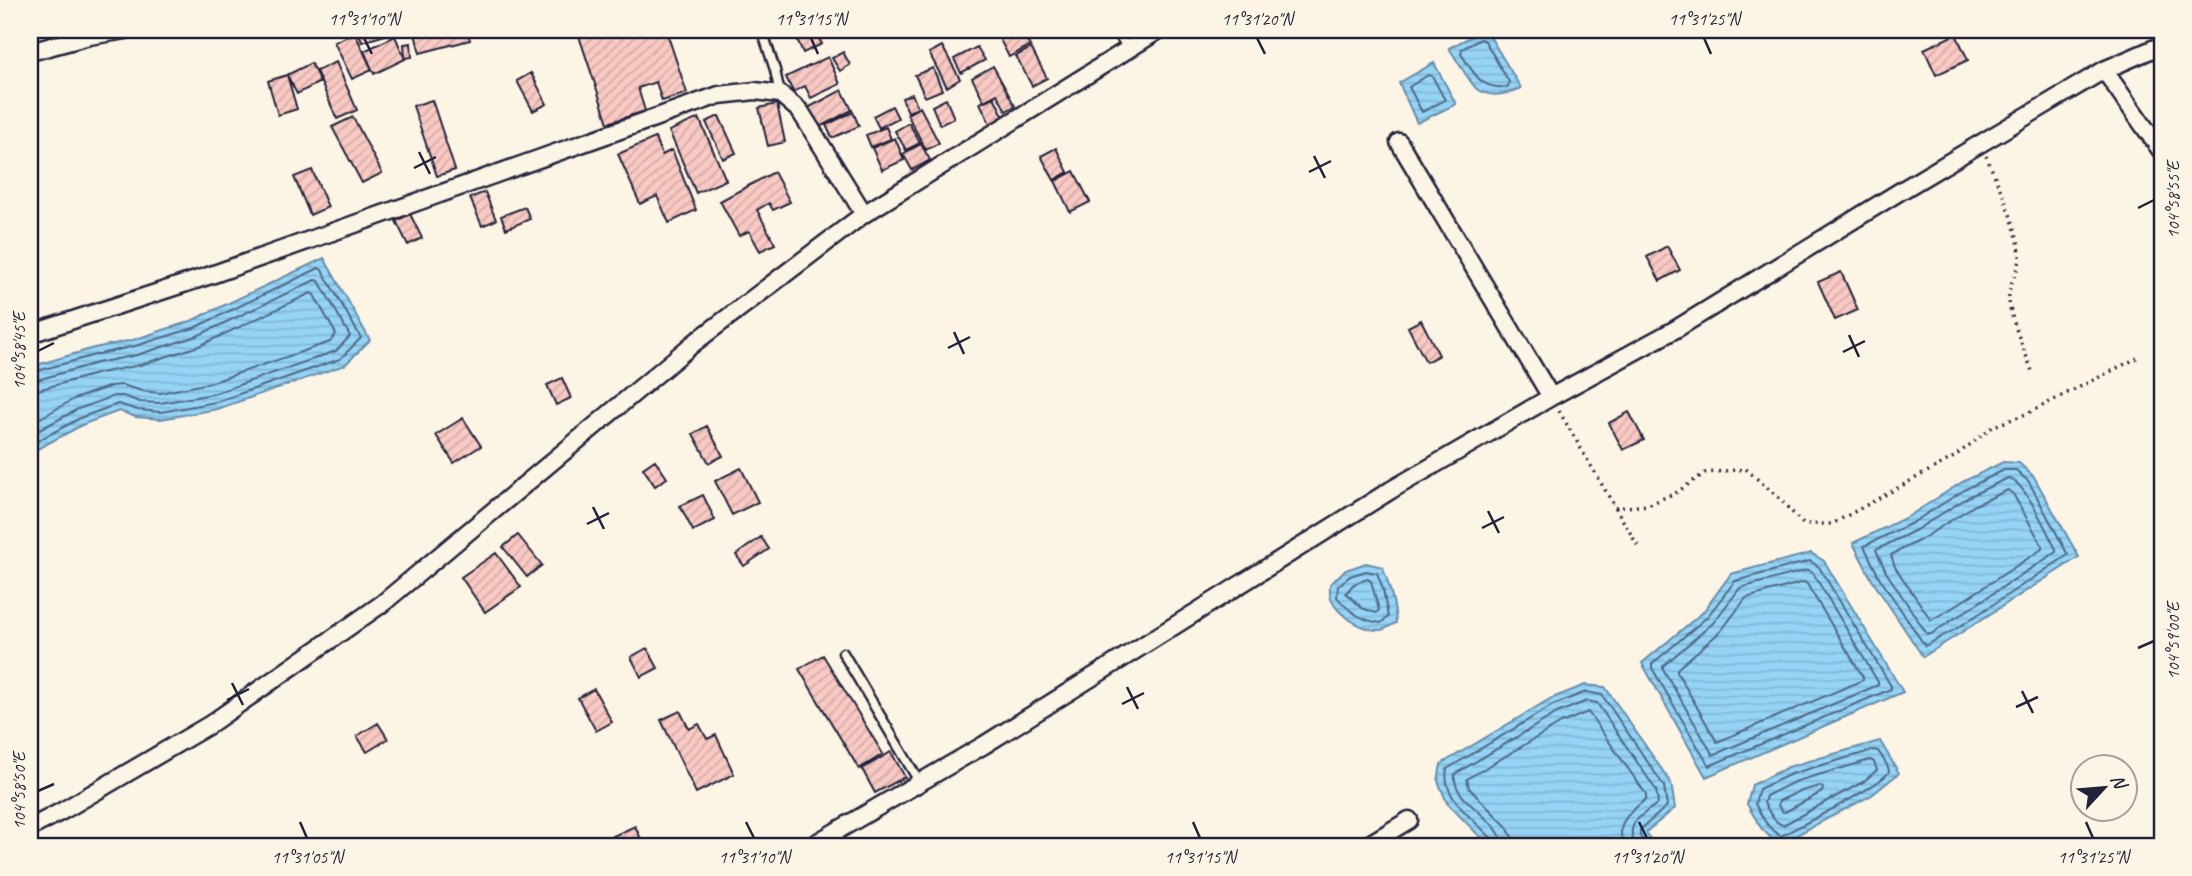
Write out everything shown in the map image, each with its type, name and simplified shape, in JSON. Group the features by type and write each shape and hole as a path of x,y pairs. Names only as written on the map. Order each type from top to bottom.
{"street":[{"path":"30,52 89,36 126,30"},
{"path":"30,828 209,725 383,603 694,343 864,214 1159,30"},
{"path":"811,846 984,745 1391,490 1551,397 1676,329 2104,70 2162,45"},
{"path":"2104,70 2162,152"},
{"path":"30,334 211,275 719,95 755,91 780,94 800,111 864,214"},
{"path":"1399,142 1551,397"},
{"path":"1366,846 1409,820"}],"lane":[{"path":"762,30 780,94"},
{"path":"1117,30 1127,48"},
{"path":"843,653 920,783"}],"path":[{"path":"1981,145 2000,188 2017,239 2020,258 2009,289 2008,303 2032,370"},
{"path":"1615,508 1647,505 1677,492 1705,473 1746,469 1803,524 1832,524 1954,457 1994,426 2026,414 2137,358"},
{"path":"1551,397 1639,548"}],"water":[{"path":"1484,30 1521,88 1511,92 1488,94 1478,90 1463,71 1449,48"},
{"path":"1434,63 1456,104 1417,123 1399,83"},
{"path":"324,258 370,340 345,365 217,409 161,419 136,417 119,411 84,424 30,453 30,367 94,348 133,340 191,321"},
{"path":"2003,462 2019,463 2034,477 2079,557 1923,657 1872,580 1853,543 1909,516 1962,482"},
{"path":"1811,553 1824,561 1903,692 1706,777 1642,663 1703,612 1731,574"},
{"path":"1366,563 1383,567 1391,594 1396,623 1382,630 1374,630 1353,622 1335,607 1330,597 1330,584 1346,570"},
{"path":"1585,685 1605,687 1671,783 1675,808 1646,832 1654,846 1489,846 1447,803 1438,781 1441,764 1550,699"},
{"path":"1880,741 1899,773 1872,795 1778,845 1761,828 1747,804 1752,785 1788,767"}],"building":[{"path":"358,30 402,30 362,42"},
{"path":"414,30 467,30 470,40 420,53"},
{"path":"577,30 666,30 687,93 662,101 656,82 638,88 645,111 608,123"},
{"path":"805,30 827,30 817,34 822,44 803,53 795,34"},
{"path":"995,30 1021,30 1030,46 1009,57"},
{"path":"355,33 372,70 352,79 334,42"},
{"path":"1956,34 1968,60 1936,75 1924,49"},
{"path":"395,36 405,59 374,74 364,51"},
{"path":"411,43 412,57 405,58 404,44"},
{"path":"942,46 960,79 947,87 929,53"},
{"path":"977,47 985,60 961,73 954,59"},
{"path":"1031,48 1047,78 1032,86 1016,56"},
{"path":"843,52 850,65 840,71 832,58"},
{"path":"828,57 840,84 811,98 805,86 793,92 786,77"},
{"path":"336,62 357,110 337,119 316,71"},
{"path":"311,63 320,82 297,94 287,75"},
{"path":"993,66 1015,106 1006,111 997,94 984,101 972,78"},
{"path":"933,68 942,90 925,97 915,75"},
{"path":"531,73 547,104 533,111 517,81"},
{"path":"287,75 297,109 278,115 268,81"},
{"path":"842,90 852,110 814,130 804,110"},
{"path":"912,94 918,108 908,112 902,98"},
{"path":"994,97 1007,123 993,130 980,103"},
{"path":"946,99 954,118 940,125 932,106"},
{"path":"432,100 455,170 437,176 413,106"},
{"path":"777,104 785,142 768,146 759,108"},
{"path":"892,106 898,118 879,128 873,116"},
{"path":"920,107 939,143 926,150 907,114"},
{"path":"853,112 859,126 832,138 826,125"},
{"path":"719,116 736,153 723,159 706,122"},
{"path":"353,117 382,173 362,183 332,127"},
{"path":"699,118 726,180 696,193 669,131"},
{"path":"909,123 920,143 906,150 895,131"},
{"path":"886,127 891,139 871,147 866,135"},
{"path":"655,138 662,155 672,150 696,210 669,223 657,196 640,204 618,154"},
{"path":"895,138 904,160 882,170 872,148"},
{"path":"921,144 930,160 912,170 903,154"},
{"path":"1056,148 1068,172 1054,180 1041,156"},
{"path":"312,170 328,207 310,215 294,177"},
{"path":"1074,171 1090,202 1070,212 1055,181"},
{"path":"774,172 790,202 773,210 769,203 757,210 775,244 760,251 749,231 739,236 720,201"},
{"path":"485,192 496,220 482,226 470,198"},
{"path":"525,207 530,219 506,229 501,216"},
{"path":"410,214 422,238 408,245 396,221"},
{"path":"1667,246 1680,270 1660,281 1647,257"},
{"path":"1841,272 1858,310 1835,320 1818,282"},
{"path":"1421,320 1439,355 1426,362 1408,327"},
{"path":"562,378 571,398 556,405 547,385"},
{"path":"1629,412 1644,440 1623,450 1609,423"},
{"path":"463,418 481,446 454,463 436,435"},
{"path":"707,426 723,456 709,463 693,434"},
{"path":"655,460 667,478 655,486 643,468"},
{"path":"741,468 758,502 732,515 715,481"},
{"path":"703,495 715,520 693,531 680,506"},
{"path":"518,535 542,565 527,577 503,547"},
{"path":"761,537 769,549 744,566 736,555"},
{"path":"496,553 521,587 485,612 461,577"},
{"path":"647,648 658,668 641,677 631,657"},
{"path":"823,655 883,754 859,769 799,669"},
{"path":"594,689 612,722 596,731 578,698"},
{"path":"680,711 689,729 699,724 707,739 716,735 734,774 696,793 661,720"},
{"path":"378,723 388,739 367,752 357,736"},
{"path":"891,752 905,777 875,793 862,769"},
{"path":"635,826 644,846 615,846 611,837"}]}
